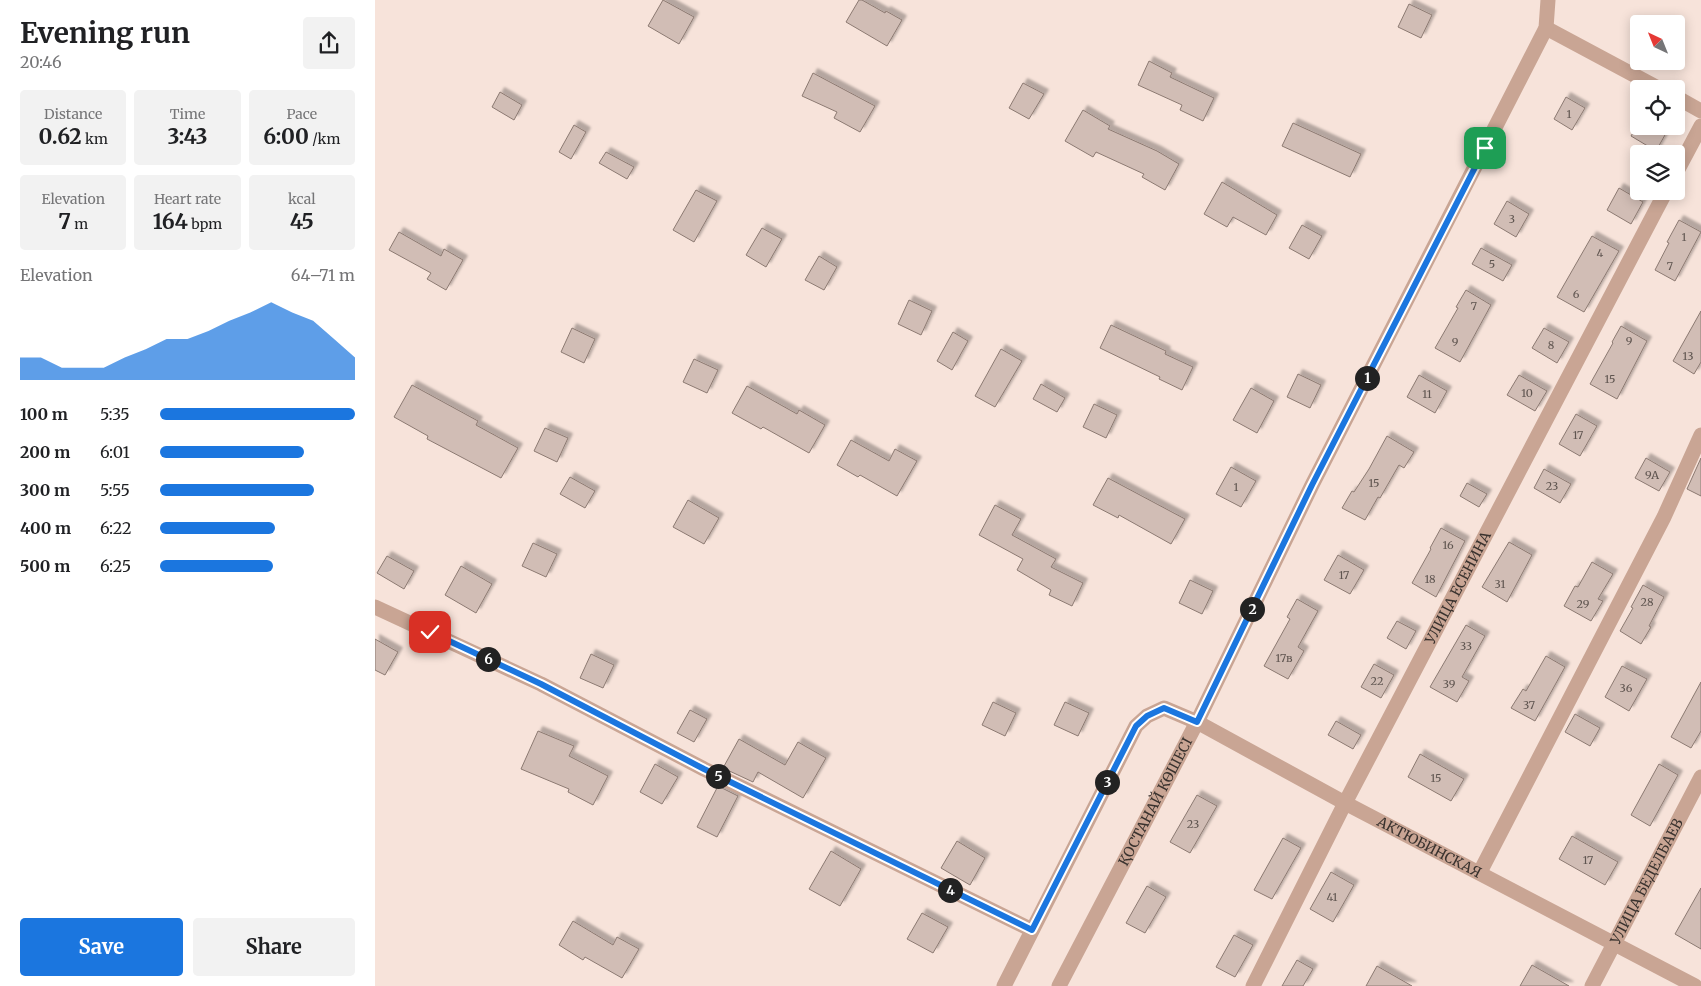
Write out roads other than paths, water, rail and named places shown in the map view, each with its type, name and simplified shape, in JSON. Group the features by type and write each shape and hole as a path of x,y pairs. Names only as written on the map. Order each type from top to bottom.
{"street":[{"path":"1547,0 1546,28 1643,80"},
{"name":"ҚОСТАНАЙ КӨШЕСІ","path":"1059,986 1197,722 1312,485 1546,28"},
{"path":"1685,102 1701,110"},
{"path":"1685,156 1701,126"},
{"name":"УЛИЦА ЕСЕНИНА","path":"1253,986 1345,803 1661,200"},
{"path":"1480,872 1664,517 1701,436"},
{"path":"375,607 541,684 704,769 1032,930 1003,986"},
{"name":"АКТЮБИНСКАЯ","path":"1032,930 1136,726 1147,716 1164,708 1197,722 1345,803 1695,986"},
{"name":"УЛИЦА БЕДЕЛБАЕВ","path":"1592,986 1701,777"}]}
